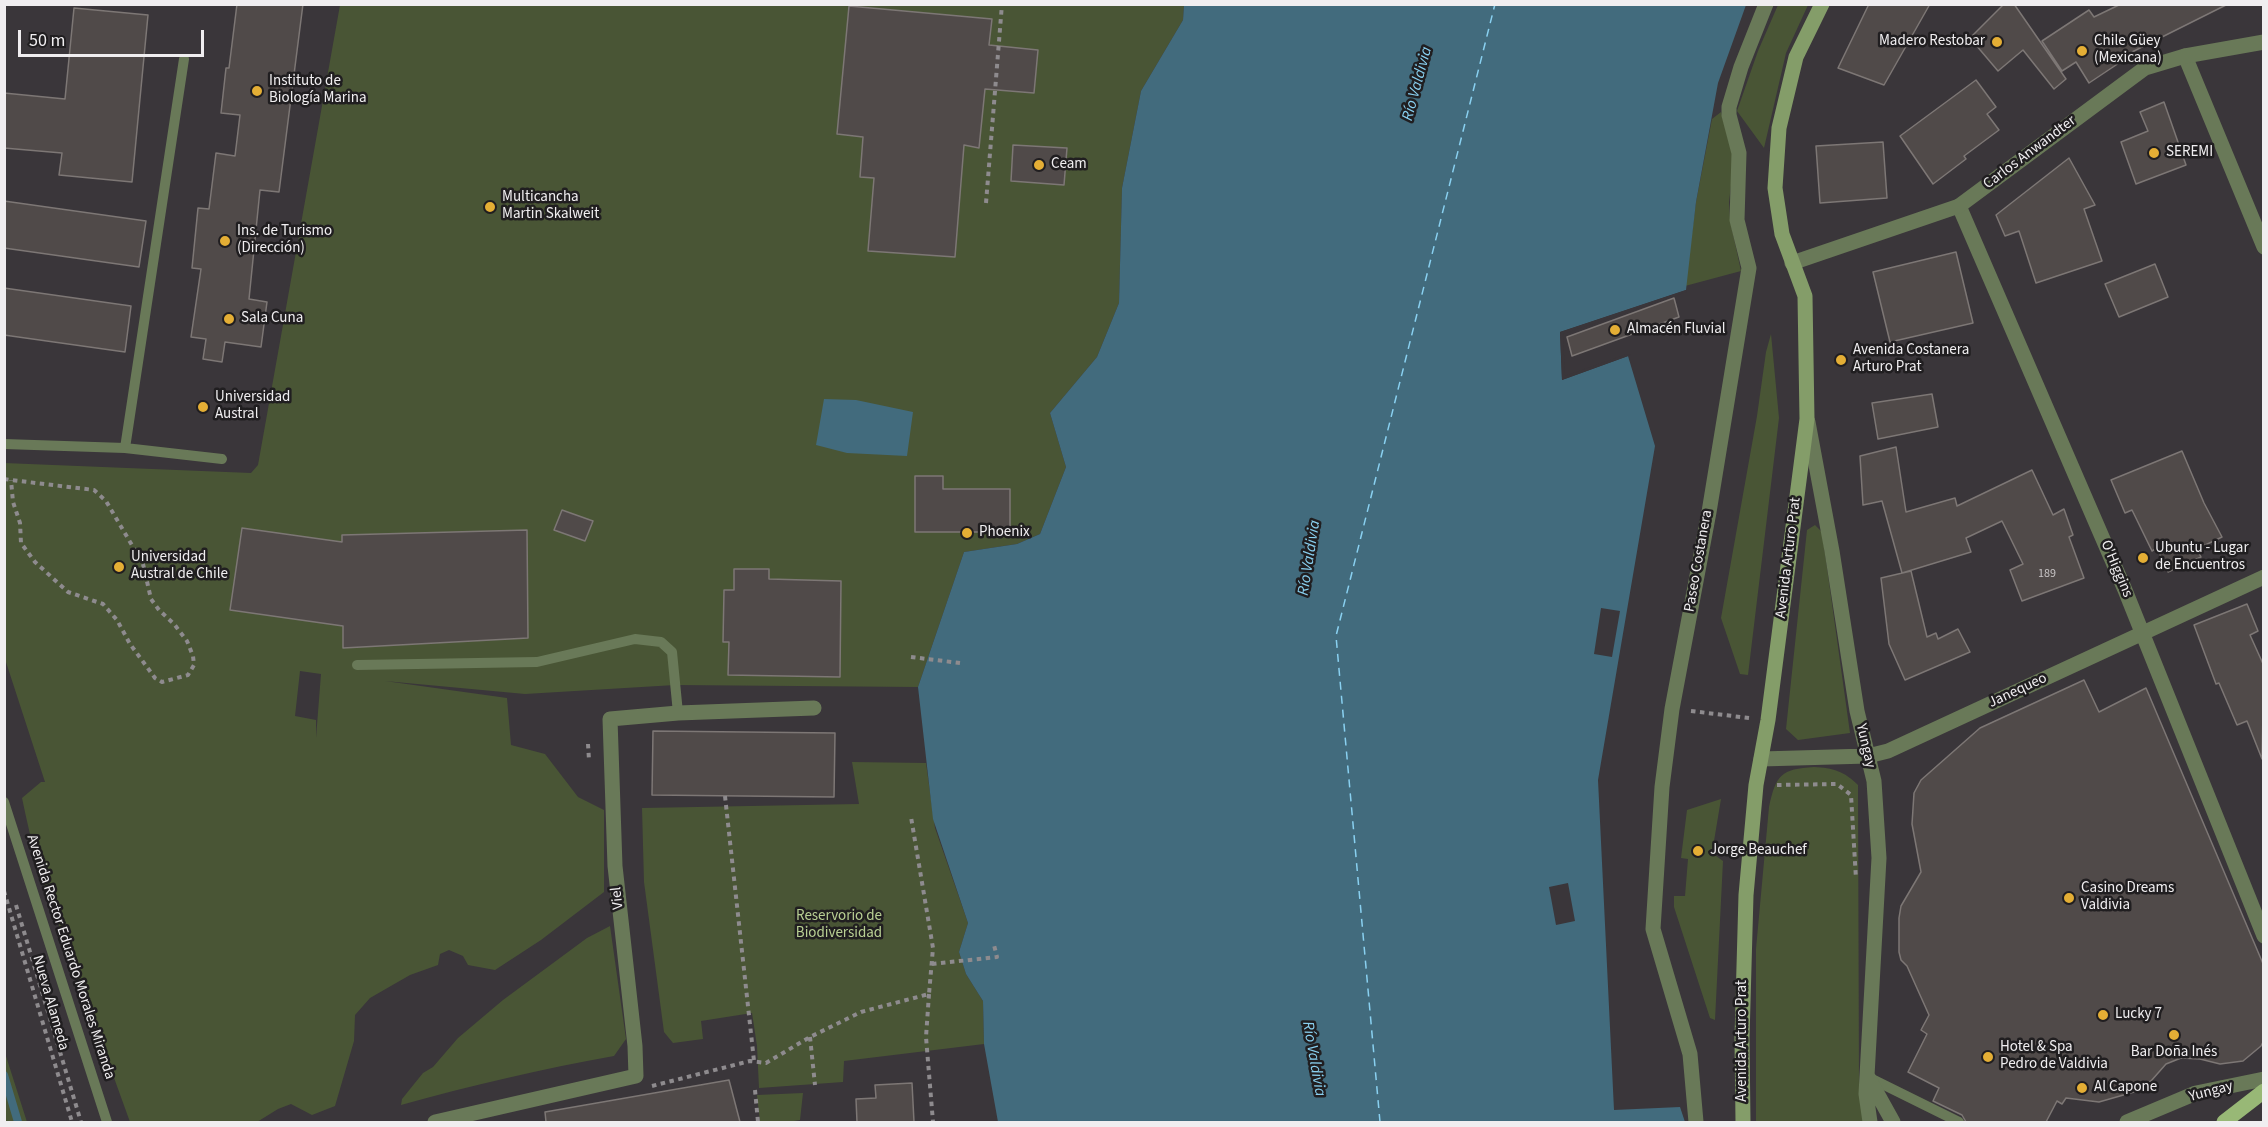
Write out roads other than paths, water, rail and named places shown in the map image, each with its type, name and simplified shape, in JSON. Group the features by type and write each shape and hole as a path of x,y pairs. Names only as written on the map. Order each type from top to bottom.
{"main road":[{"name":"Avenida Arturo Prat","path":"1743,1122 1742,1038 1746,895 1756,785 1768,720 1807,419 1804,296 1782,234 1775,188 1779,128 1796,57 1822,4"},
{"path":"2224,1122 2264,1091"}],"street":[{"name":"Paseo Costanera","path":"1696,1122 1690,1054 1653,928 1662,788 1672,709 1709,512 1749,268 1737,220 1739,153 1729,107 1741,68 1766,4"},
{"name":"Carlos Anwandter","path":"1792,263 1959,206 2145,68 2185,56 2264,42"},
{"path":"2185,56 2264,247"},
{"name":"O'Higgins","path":"1959,206 2143,634 2264,936"},
{"name":"Yungay","path":"1807,419 1832,551 1857,711 1874,781 1879,858 1866,1094 1870,1122"},
{"name":"Janequeo","path":"1761,759 1868,756 1888,751 2264,577"},
{"name":"Viel","path":"435,1122 636,1076 635,1046 615,866 610,719 678,713 814,708"},
{"path":"1868,1077 1893,1122"},
{"name":"Yungay","path":"2127,1122 2196,1093 2264,1079"}],"lane":[{"path":"125,448 184,59"},
{"path":"4,444 125,448 222,459"},
{"path":"357,665 537,662 635,639 661,642 672,652 678,713"},
{"name":"Avenida Rector Eduardo Morales Miranda","path":"4,802 107,1122"},
{"path":"1868,1077 1959,1122"}],"water":[{"name":"Río Valdivia","path":"1184,5 1746,5 1718,83 1696,202 1686,290 1560,332 1562,380 1628,356 1655,446 1598,780 1614,1110 1680,1107 1685,1122 998,1122 984,1044 983,1001 966,974 959,952 968,923 933,819 918,687 964,552 1017,544 1040,534 1066,467 1050,413 1097,357 1119,303 1122,188 1141,91 1183,20"},
{"path":"824,399 856,400 913,412 907,456 847,453 816,445"}],"waterway":[{"path":"4,1075 18,1122"}],"place":[{"name":"Madero Restobar","path":"1997,42"},
{"name":"Chile Güey (Mexicana)","path":"2082,51"},
{"name":"Instituto de Biología Marina","path":"257,91"},
{"name":"SEREMI","path":"2154,153"},
{"name":"Ceam","path":"1039,165"},
{"name":"Multicancha Martin Skalweit","path":"490,207"},
{"name":"Ins. de Turismo (Dirección)","path":"225,241"},
{"name":"Sala Cuna","path":"229,319"},
{"name":"Almacén Fluvial","path":"1615,330"},
{"name":"Avenida Costanera Arturo Prat","path":"1841,360"},
{"name":"Universidad Austral","path":"203,407"},
{"name":"Phoenix","path":"967,533"},
{"name":"Ubuntu - Lugar de Encuentros","path":"2143,558"},
{"name":"Universidad Austral de Chile","path":"119,567"},
{"name":"Jorge Beauchef","path":"1698,851"},
{"name":"Casino Dreams Valdivia","path":"2069,898"},
{"name":"Lucky 7","path":"2103,1015"},
{"name":"Bar Doña Inés","path":"2174,1035"},
{"name":"Hotel & Spa Pedro de Valdivia","path":"1988,1057"},
{"name":"Al Capone","path":"2082,1088"}],"park label":[{"name":"Reservorio de Biodiversidad","path":"839,926"}]}
